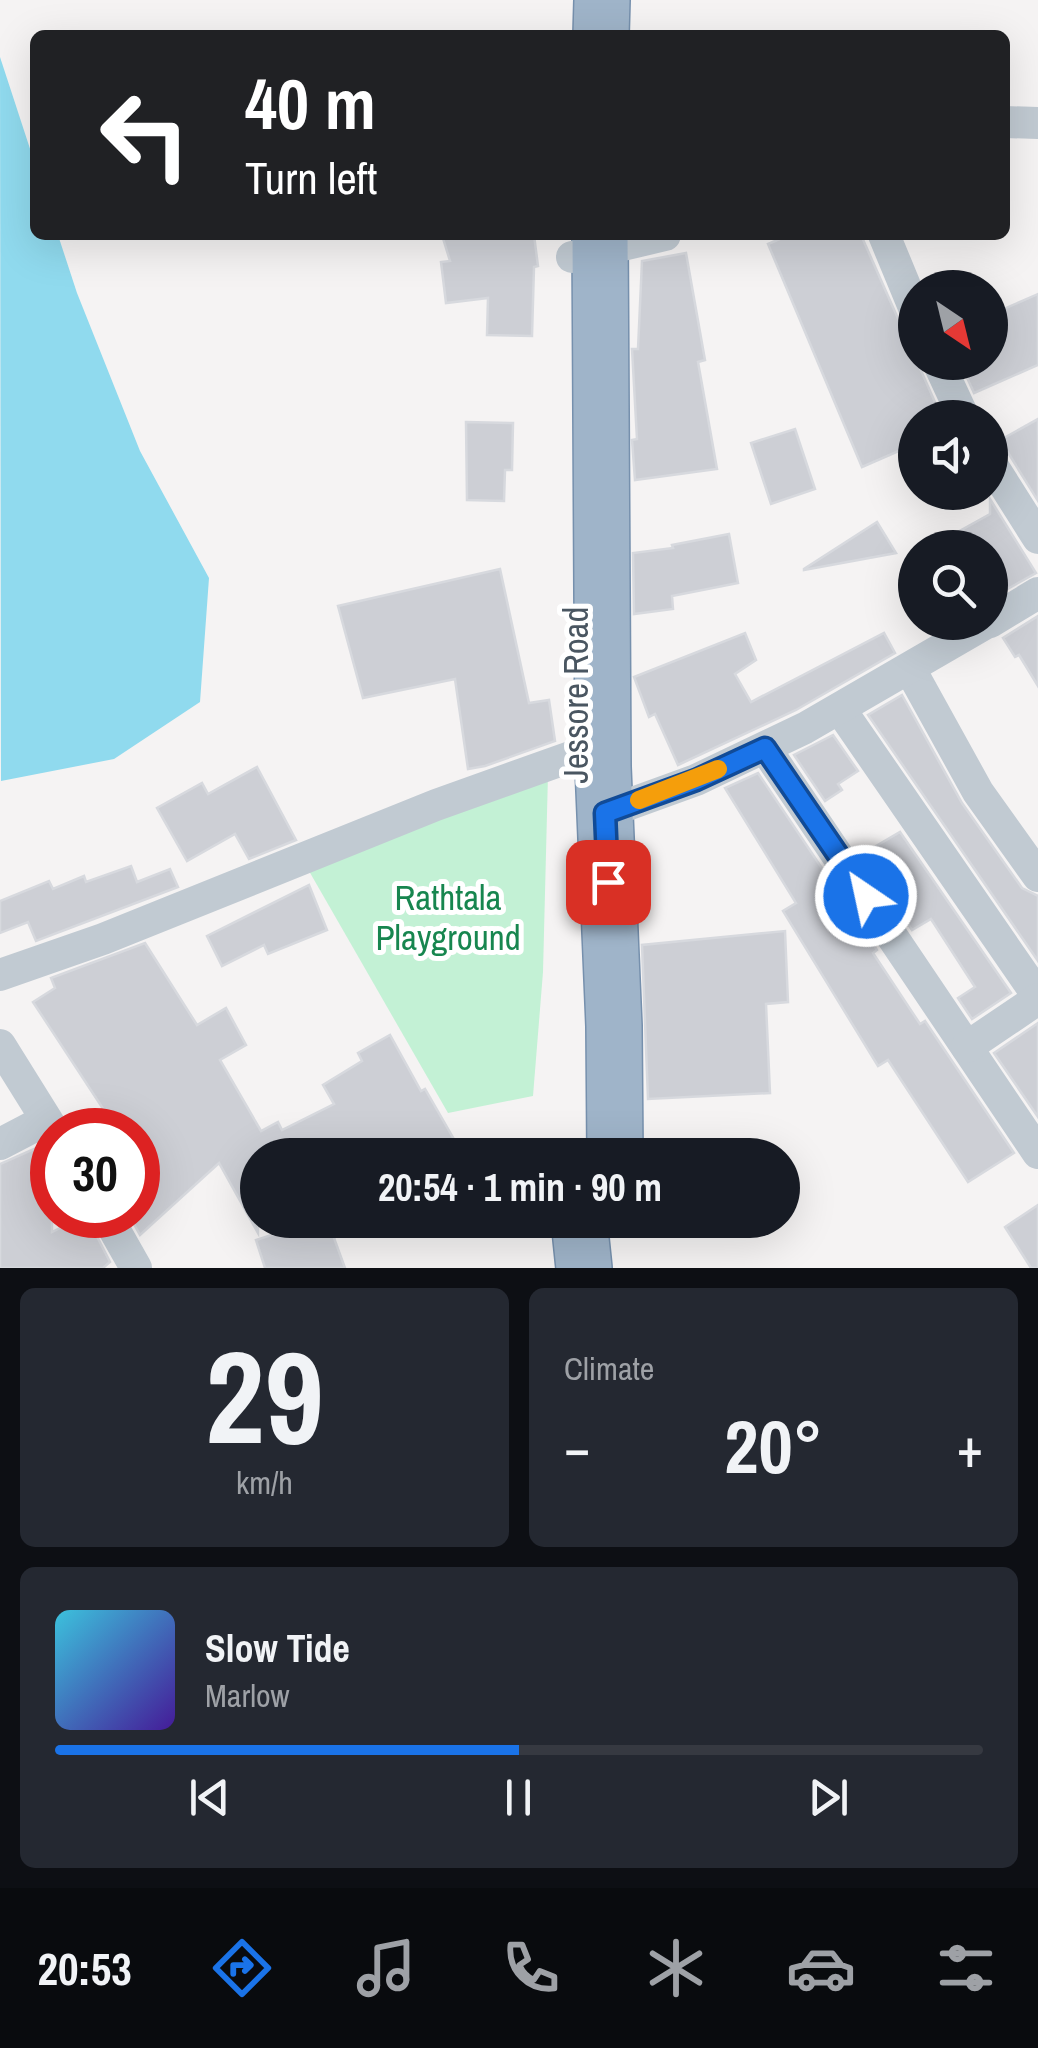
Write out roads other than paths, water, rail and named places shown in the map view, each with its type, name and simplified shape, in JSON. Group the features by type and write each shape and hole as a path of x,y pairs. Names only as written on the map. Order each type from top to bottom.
{"highway":[{"path":"572,30 573,0"},
{"path":"601,30 602,0"},
{"path":"586,244 614,1008 615,1138"},
{"name":"Jessore Road","path":"577,1138 576,755 586,244"},
{"path":"580,1238 584,1268"},
{"path":"616,1238 617,1268"}],"street":[{"path":"1010,122 1038,123"},
{"path":"586,244 621,240"},
{"path":"886,240 898,270"},
{"path":"1008,490 1038,538"},
{"path":"1008,611 1038,593"},
{"path":"605,813 696,780 765,748 959,640"},
{"path":"910,669 978,792 1038,876"},
{"path":"840,709 1038,998 967,1047"},
{"path":"765,748 1038,1153"},
{"path":"0,975 104,939 436,805 576,755"},
{"path":"0,1046 38,1108"},
{"path":"0,1144 30,1132"},
{"path":"119,1238 136,1268"}],"water":[{"path":"0,57 30,149 30,240 60,240 140,451 209,578 200,702 114,759 1,781"}],"park label":[{"name":"Rathtala Playground","path":"448,918"}]}
